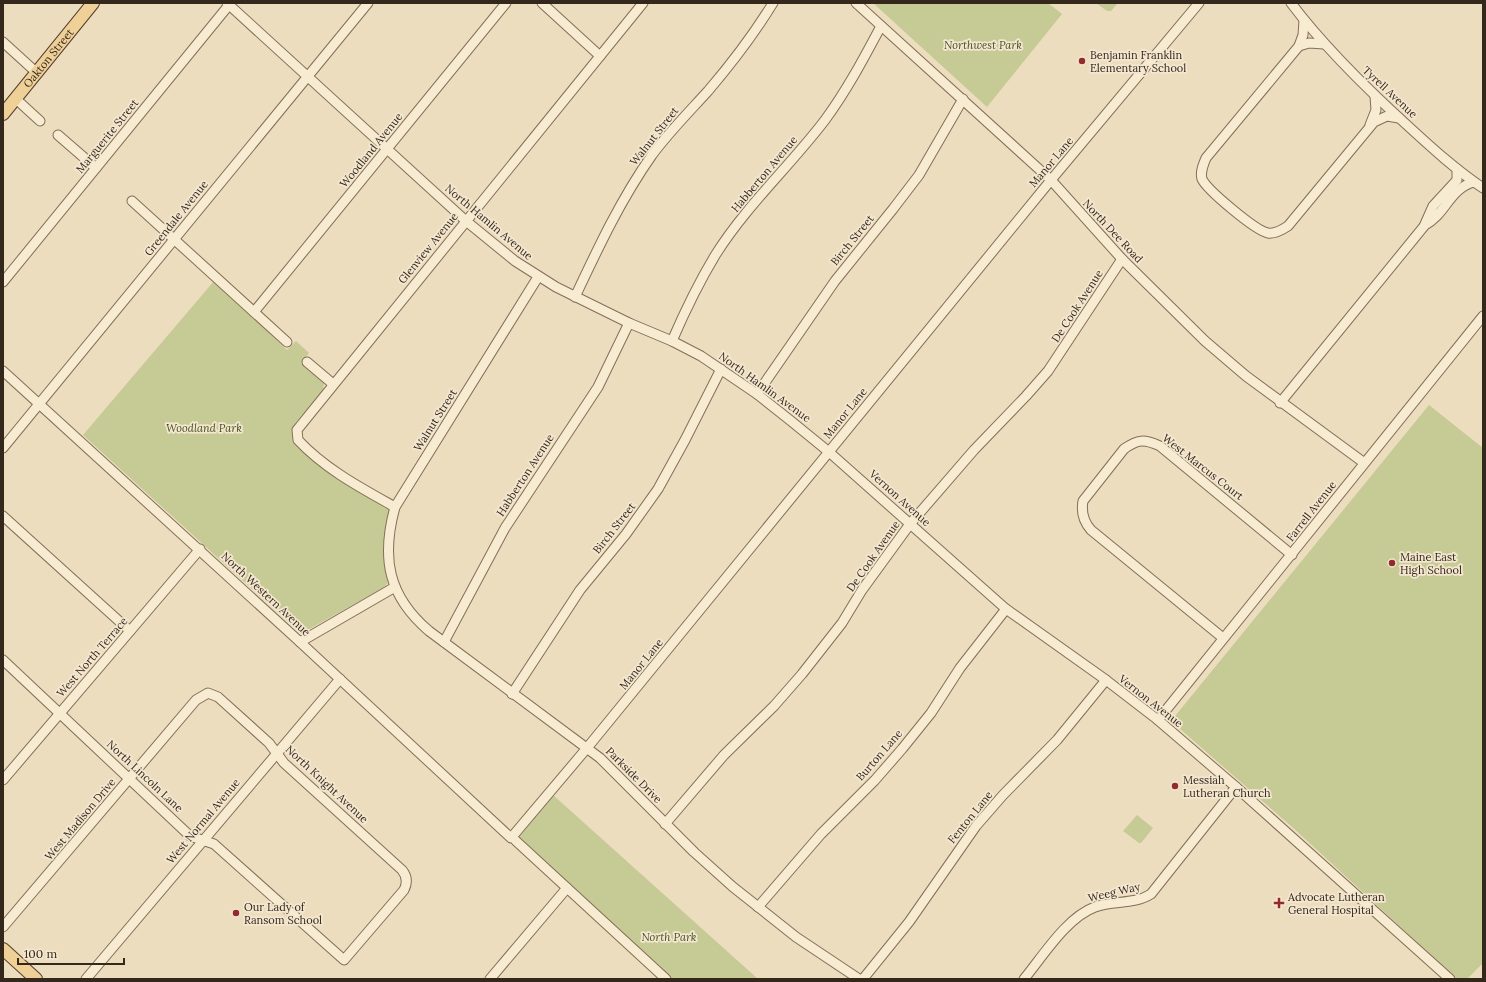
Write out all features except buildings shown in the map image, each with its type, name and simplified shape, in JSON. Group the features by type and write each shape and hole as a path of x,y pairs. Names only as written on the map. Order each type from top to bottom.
{"main road":[{"name":"Oakton Street","path":"3,114 93,3"},
{"path":"3,949 36,979"}],"street":[{"name":"Greendale Avenue","path":"3,448 40,405 368,3"},
{"name":"Woodland Avenue","path":"254,312 506,3"},
{"path":"542,3 600,56"},
{"name":"Glenview Avenue","path":"395,507 356,486 323,463 302,445 296,436 300,425 643,3"},
{"name":"Walnut Street","path":"575,297 617,212 652,156 677,124 734,59 759,27 773,3"},
{"name":"North Dee Road","path":"856,3 1051,180 1122,259 1204,341 1280,403 1363,462"},
{"name":"Manor Lane","path":"513,840 1051,180 1199,3"},
{"name":"Tyrell Avenue","path":"1291,3 1324,44 1375,96 1457,169 1483,188"},
{"name":"North Hamlin Avenue","path":"228,4 466,221 515,261 538,277 575,297 629,323 672,341 721,369 757,394 829,452"},
{"name":"Marguerite Street","path":"3,282 228,4"},
{"path":"1304,20 1303,35 1299,46 1206,158 1201,173 1208,188 1233,210 1261,230 1269,233 1283,230 1288,226 1366,129 1374,116 1375,96"},
{"name":"Habberton Avenue","path":"672,341 692,298 716,254 763,191 825,120 848,85 881,26"},
{"path":"3,42 37,73"},
{"path":"1299,46 1309,43 1324,44"},
{"path":"16,99 40,120"},
{"name":"Birch Street","path":"757,394 835,281 919,175 963,100"},
{"path":"1366,129 1374,122 1382,118 1392,116 1399,118"},
{"path":"58,135 96,168"},
{"path":"1425,226 1433,206 1457,180 1457,169"},
{"path":"1280,403 1425,226 1458,189 1474,182"},
{"path":"132,201 287,342"},
{"name":"De Cook Avenue","path":"665,824 724,755 774,706 802,674 842,623 862,590 910,524 974,450 1048,371 1122,259"},
{"name":"Walnut Street","path":"395,587 389,569 388,544 395,507 538,277"},
{"name":"Farrell Avenue","path":"1158,720 1223,638 1292,555 1363,462 1483,316"},
{"name":"Habberton Avenue","path":"444,642 505,528 598,387 629,323"},
{"path":"307,362 333,384"},
{"name":"Birch Street","path":"512,694 580,590 630,529 658,489 721,369"},
{"name":"North Western Avenue","path":"3,371 200,549 513,840 666,979"},
{"name":"West Marcus Court","path":"1223,638 1091,530 1085,523 1082,509 1083,500 1124,449 1132,444 1148,440 1160,446 1292,555"},
{"name":"Vernon Avenue","path":"829,452 1006,609 1106,680 1158,720 1236,787 1450,979"},
{"path":"3,516 130,631"},
{"name":"West North Terrace","path":"3,780 200,549"},
{"path":"300,642 395,587"},
{"name":"Parkside Drive","path":"395,587 401,600 413,617 512,694 607,764 665,824 715,872 796,937 859,979"},
{"name":"Burton Lane","path":"758,907 806,850 875,780 902,749 930,713 960,668 1006,609"},
{"name":"North Lincoln Lane","path":"3,660 190,836 214,844 344,960"},
{"name":"West Normal Avenue","path":"86,979 202,840 340,679"},
{"name":"Fenton Lane","path":"863,979 909,922 976,826 1003,795 1057,740 1106,680"},
{"name":"North Knight Avenue","path":"208,693 218,697 269,743 284,763 402,870 406,877 407,881 404,890 344,960"},
{"name":"West Madison Drive","path":"3,927 196,700 208,693"},
{"name":"Weeg Way","path":"1024,979 1079,915 1104,904 1138,901 1151,894 1236,787"},
{"path":"490,979 567,888"}],"green space":[{"name":"Northwest Park","path":"873,3 1048,3 1062,14 987,107"},
{"path":"1096,3 1118,3 1111,11 1107,11"},
{"name":"Woodland Park","path":"214,281 287,350 296,341 309,353 301,363 324,383 323,390 295,423 292,433 293,442 317,463 384,505 389,510 383,545 388,583 383,588 304,632 296,629 83,435"},
{"name":"Maine East High School","path":"1429,405 1483,448 1483,963 1467,979 1457,979 1291,826 1171,721"},
{"name":"North Park","path":"553,795 758,979 672,979 516,838"},
{"path":"1137,815 1153,828 1141,843 1123,831"}],"place":[{"name":"Benjamin Franklin Elementary School","path":"1082,61"},
{"name":"Maine East High School","path":"1392,563"},
{"name":"Messiah Lutheran Church","path":"1175,786"},
{"name":"Advocate Lutheran General Hospital","path":"1279,903"},
{"name":"Our Lady of Ransom School","path":"236,913"}]}
